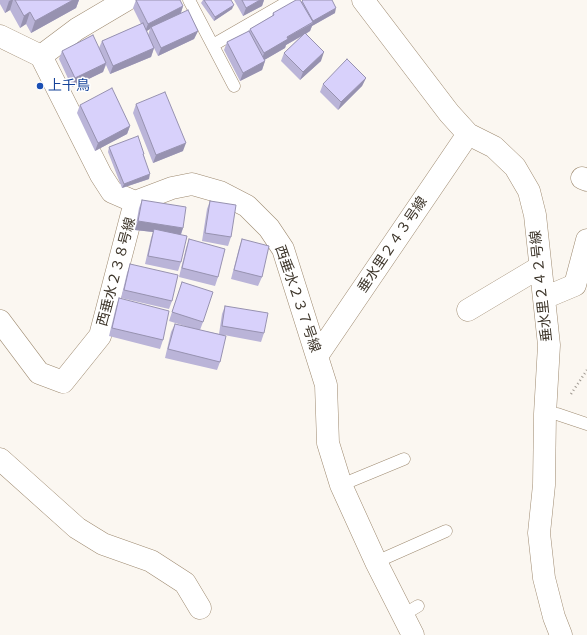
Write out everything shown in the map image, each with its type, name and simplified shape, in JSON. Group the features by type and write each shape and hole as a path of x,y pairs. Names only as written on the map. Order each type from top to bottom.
{"street":[{"path":"41,56 77,29 126,0"},
{"name":"垂水里２４２号線","path":"363,0 449,113 468,134 494,147 515,166 529,191 535,214 549,345 551,414 539,533 544,578 554,617 561,635"},
{"path":"0,36 41,56 101,175 112,192 135,202"},
{"name":"垂水里２４３号線","path":"317,356 468,134"},
{"name":"西垂水２３７号線","path":"135,202 172,188 192,184 220,192 247,206 269,228 283,249 326,385 328,443 341,485 376,562 410,610 413,635"},
{"name":"西垂水２３８号線","path":"0,321 39,374 63,382 100,336 135,202"},
{"path":"544,298 575,285 587,240"},
{"path":"468,310 540,267"},
{"path":"5,467 77,528 102,544 151,561 184,583 200,608"}],"lane":[{"path":"189,0 234,86"},
{"path":"213,45 291,0"},
{"path":"551,414 587,424"},
{"path":"341,485 404,459"},
{"path":"376,562 446,531"}],"building":[{"path":"15,0 73,0 35,21 30,12 24,16"},
{"path":"136,0 180,0 183,6 148,24"},
{"path":"204,0 231,0 234,5 215,17"},
{"path":"242,0 260,0 246,8"},
{"path":"296,0 300,0 313,22 287,37 288,39 264,53 250,29 274,15 273,13"},
{"path":"332,0 336,8 313,21 302,1"},
{"path":"188,10 198,31 161,48 151,27"},
{"path":"143,23 154,48 113,66 102,41"},
{"path":"249,31 265,61 243,73 227,42"},
{"path":"305,33 324,52 303,72 284,53"},
{"path":"93,35 106,63 75,78 62,51"},
{"path":"347,59 366,78 341,102 323,84"},
{"path":"112,88 130,126 98,143 80,105"},
{"path":"165,92 186,143 156,155 136,104"},
{"path":"138,136 150,174 124,184 109,147"},
{"path":"142,200 186,207 183,228 138,221"},
{"path":"210,201 236,205 231,237 205,233"},
{"path":"154,229 187,236 181,262 148,256"},
{"path":"189,239 225,249 218,277 182,268"},
{"path":"242,239 269,246 262,277 234,270"},
{"path":"130,264 178,275 172,301 124,290"},
{"path":"182,282 213,292 203,322 172,312"},
{"path":"119,298 169,311 163,340 112,328"},
{"path":"225,306 268,313 264,333 222,326"},
{"path":"175,324 226,336 220,362 168,349"}],"place":[{"name":"上千鳥","path":"40,86"}]}
